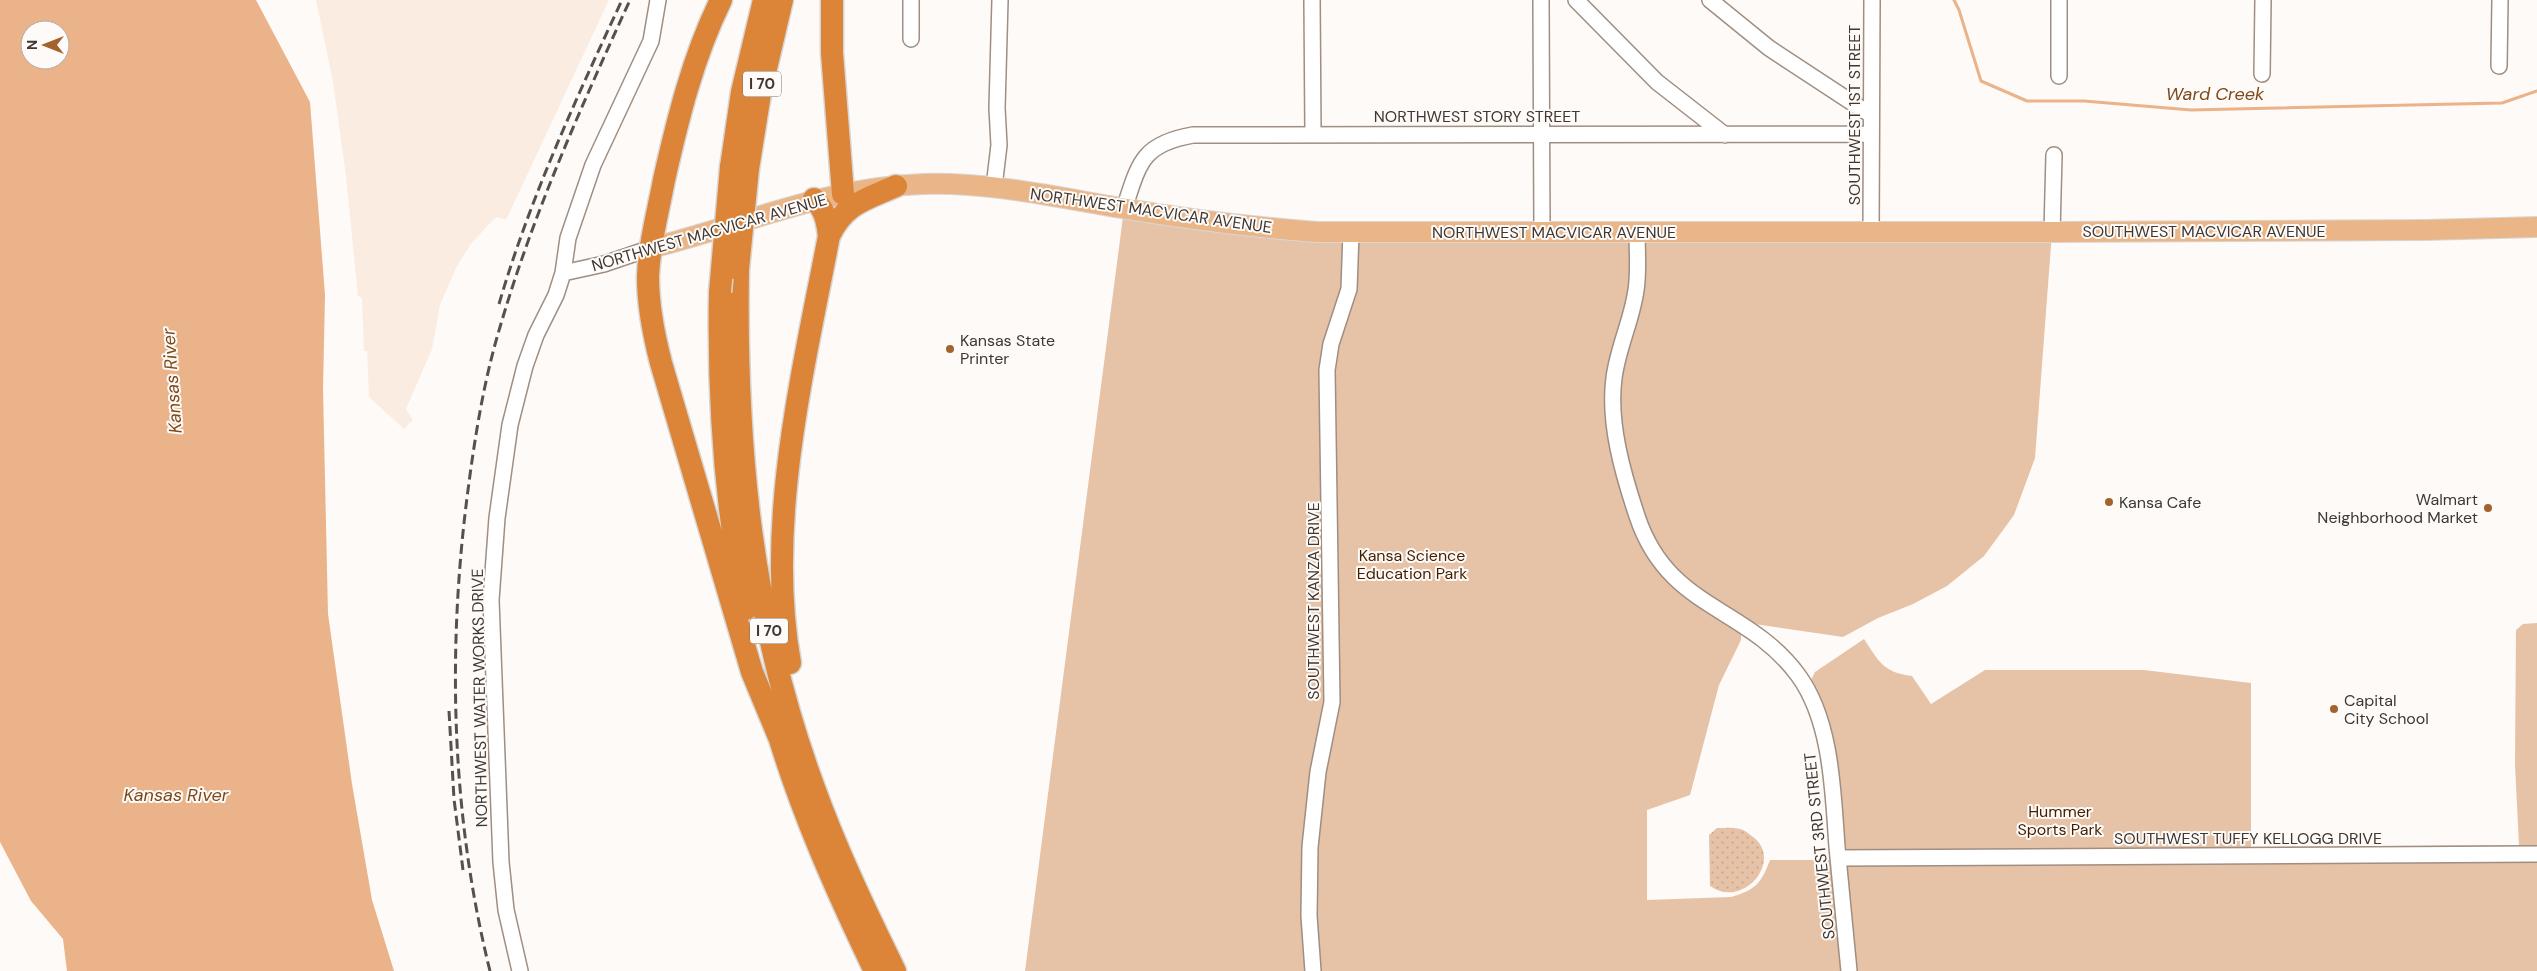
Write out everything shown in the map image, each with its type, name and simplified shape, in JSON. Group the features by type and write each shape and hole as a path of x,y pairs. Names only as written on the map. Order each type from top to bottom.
{"highway":[{"path":"721,0 701,46 682,103 651,248 648,280 652,317 661,363 752,672 779,737"},
{"name":"I 70","path":"764,0 742,92 739,168 737,348 739,421 752,547 778,670 794,728 823,811 846,867 895,971"},
{"name":"I 70","path":"782,0 760,94 739,168 720,292 719,347 728,497 751,635 779,737 809,823 838,893 875,971"},
{"path":"832,0 832,53 843,194"},
{"path":"823,811 788,650 782,555 785,493 789,459 829,236 836,222 848,209 896,186"},
{"path":"814,199 822,207 826,215 829,236"}],"main road":[{"name":"NORTHWEST MACVICAR AVENUE","path":"651,248 711,233 814,199 896,186 940,184 994,187 1217,223 1351,232 1871,231"},
{"name":"SOUTHWEST MACVICAR AVENUE","path":"1871,231 2416,230 2537,227"}],"street":[{"name":"NORTHWEST WATER WORKS DRIVE","path":"520,971 506,910 501,862 492,633 493,550 507,447 515,404 536,335 556,294 563,273 568,238 574,218 593,165 650,42 658,0"},
{"path":"911,0 911,39"},
{"path":"994,187 999,145 997,108 1000,0"},
{"path":"1312,0 1313,133"},
{"path":"1541,0 1542,232"},
{"path":"1576,0 1657,82 1725,136"},
{"path":"1710,0 1769,48 1871,115"},
{"name":"SOUTHWEST 1ST STREET","path":"1871,231 1872,0"},
{"path":"2059,0 2059,76"},
{"path":"2262,74 2263,0"},
{"path":"2499,66 2500,0"},
{"name":"NORTHWEST STORY STREET","path":"1124,209 1141,161 1163,143 1193,135 1313,133 1542,135 1647,133 1725,136 1871,134"},
{"path":"2052,232 2054,155"},
{"name":"SOUTHWEST KANZA DRIVE","path":"1313,971 1308,916 1310,847 1318,772 1332,702 1327,370 1331,344 1349,289 1351,232"},
{"name":"SOUTHWEST 3RD STREET","path":"1637,232 1636,290 1620,343 1613,388 1614,420 1626,479 1646,540 1668,572 1702,602 1741,622 1771,644 1798,675 1819,718 1828,748 1849,971"},
{"name":"NORTHWEST MACVICAR AVENUE","path":"563,273 604,264 651,248"},
{"name":"SOUTHWEST TUFFY KELLOGG DRIVE","path":"1838,858 2537,854"}],"shaded area":[{"path":"316,0 609,0 506,220 497,217 488,225 470,245 456,268 440,305 432,349 406,409 413,420 404,429 369,397 367,351 364,351 362,298 358,296 346,176 333,82"}],"green space":[{"name":"Kansa Science Education Park","path":"1124,209 1351,233 2052,232 2035,458 2014,515 1984,556 1947,586 1913,604 1878,618 1843,637 1741,622 1741,640 1719,685 1690,795 1647,810 1647,900 1731,897 1752,889 1760,880 1770,860 1832,860 1842,971 1025,971"},
{"name":"Hummer Sports Park","path":"2537,623 2537,971 1856,971 1810,682 1815,672 1864,639 1874,654 1888,669 1912,676 1931,704 1985,670 2144,670 2251,683 2251,847 2519,845 2515,765 2516,630 2523,624"},
{"path":"1717,828 1731,828 1747,832 1761,847 1764,858 1762,869 1756,879 1746,887 1735,892 1723,892 1710,886 1709,835"}],"water":[{"name":"Kansas River","path":"0,0 256,0 310,102 325,295 323,389 328,614 352,784 372,900 394,971 67,971 63,939 31,901 0,842"}],"waterway":[{"name":"Ward Creek","path":"1954,0 1959,10 1981,81 2027,101 2084,101 2191,110 2502,103 2537,91"}],"railway":[{"path":"499,304 539,187 622,0"},
{"path":"490,971 477,912 467,852 460,792 457,732 455,671 457,610 461,550 471,470 489,367 527,243 559,161 630,0"},
{"path":"449,711 454,799 463,870"}],"place":[{"name":"Kansas State Printer","path":"950,349"},
{"name":"Kansa Cafe","path":"2109,502"},
{"name":"Walmart Neighborhood Market","path":"2488,508"},
{"name":"Capital City School","path":"2334,709"}]}
